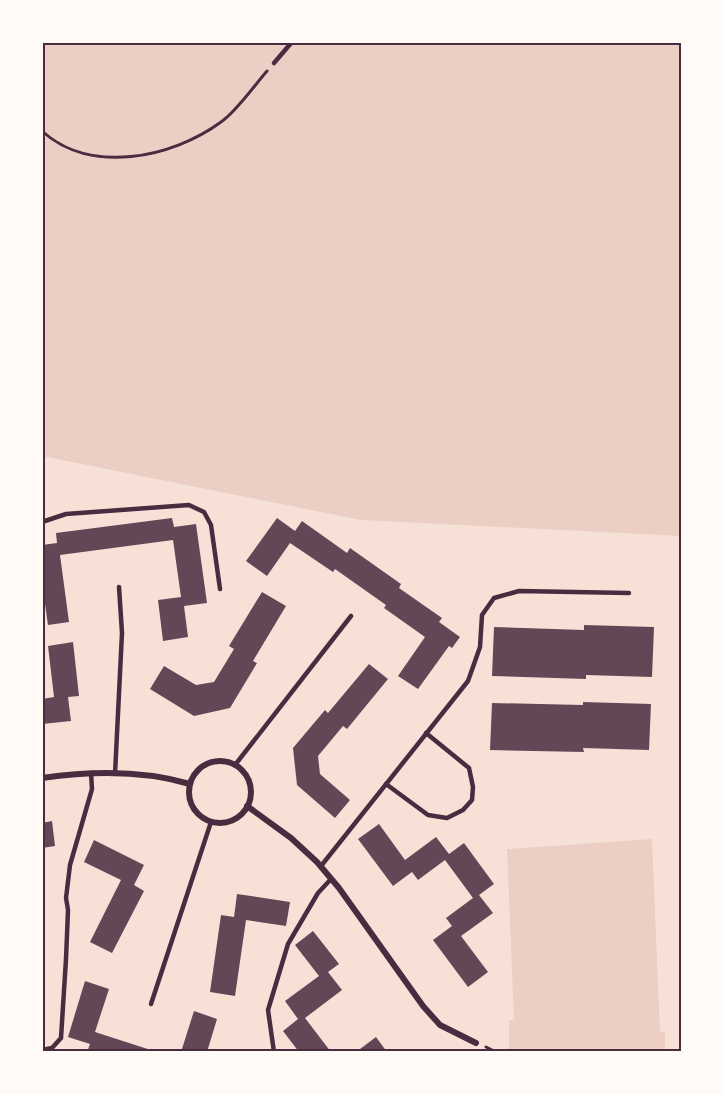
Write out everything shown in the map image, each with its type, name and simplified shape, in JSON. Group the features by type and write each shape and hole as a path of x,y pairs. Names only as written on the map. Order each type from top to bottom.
{"street":[{"path":"217,761 235,765 248,779 250,797 247,806 233,819 211,822 197,813 191,804 190,784 200,768 208,763 217,761"},
{"path":"42,778 91,773 168,777 190,784"},
{"path":"247,806 291,838 321,866 423,1006 440,1025 476,1043"}],"lane":[{"path":"274,63 292,42"},
{"path":"42,522 66,514 189,505 204,512 212,525 220,590"},
{"path":"115,774 122,633 119,587"},
{"path":"321,866 468,681 480,647 482,615 494,598 519,591 629,593"},
{"path":"235,765 351,616"},
{"path":"386,784 428,815 447,818 463,810 471,800 473,787 469,768 426,733"},
{"path":"42,1050 52,1048 61,1038 68,930 66,898 70,865 92,789 91,773"},
{"path":"151,1004 211,822"},
{"path":"274,1052 268,1010 288,944 318,892 331,879"}],"path":[{"path":"42,131 54,142 92,156 146,156 192,139 222,122 274,63"}],"shaded area":[{"path":"42,42 682,42 682,548 680,536 361,520 42,456"},
{"path":"652,839 660,1032 665,1032 665,1052 509,1052 509,1020 514,1020 507,849"}],"building":[{"path":"172,518 174,527 196,524 207,603 184,606 188,637 163,641 158,600 181,597 173,540 60,555 69,622 48,625 44,597 42,597 42,545 57,543 56,533"},
{"path":"277,518 295,531 302,521 347,553 350,548 401,584 399,588 442,618 439,622 460,637 452,648 449,646 418,689 398,676 425,637 384,608 386,605 335,569 333,572 290,543 267,576 246,561"},
{"path":"262,592 286,606 253,661 257,663 230,708 194,716 150,689 164,666 196,685 214,682 234,649 229,646"},
{"path":"584,625 654,627 652,677 586,675 586,679 492,676 494,627 584,630"},
{"path":"73,642 79,696 68,697 71,721 42,724 42,699 54,697 48,646"},
{"path":"369,664 388,679 347,729 343,726 318,756 320,774 350,800 335,818 297,785 293,748 325,710 328,713"},
{"path":"583,702 651,704 649,750 583,748 584,752 490,750 492,703 583,705"},
{"path":"52,821 55,846 42,848 42,823"},
{"path":"379,824 405,860 436,837 449,854 464,843 494,884 479,895 493,913 461,936 488,972 468,987 433,940 452,926 446,918 473,898 445,860 418,880 412,872 393,886 358,839"},
{"path":"94,840 144,865 134,885 144,891 112,953 90,942 121,880 84,862"},
{"path":"237,894 290,902 286,926 246,920 235,996 210,992 221,915 234,917"},
{"path":"313,931 339,964 328,972 342,990 305,1018 331,1052 299,1052 283,1031 298,1019 285,1001 319,976 295,945"},
{"path":"85,981 109,989 95,1032 157,1052 87,1052 90,1044 68,1037"},
{"path":"194,1011 217,1019 207,1052 181,1052"},
{"path":"376,1037 387,1052 356,1052"}]}
